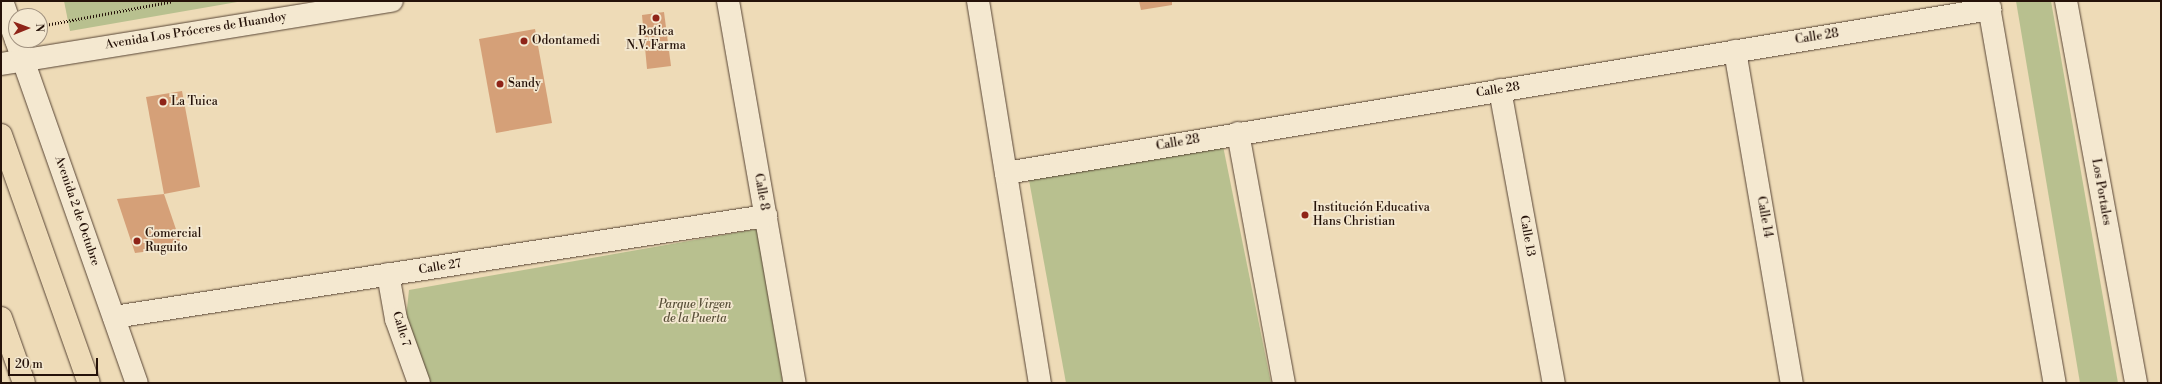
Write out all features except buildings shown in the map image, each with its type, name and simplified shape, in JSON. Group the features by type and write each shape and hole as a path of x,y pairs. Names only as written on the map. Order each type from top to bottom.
{"main road":[{"path":"1,135 89,383"},
{"path":"1,318 24,383"}],"street":[{"name":"Avenida 2 de Octubre","path":"2,1 8,18"},
{"name":"Avenida Los Próceres de Huandoy","path":"1,64 392,1"},
{"name":"Calle 8","path":"728,1 795,383"},
{"path":"978,1 1040,383"},
{"name":"Los Portales","path":"2066,1 2136,383"},
{"path":"1989,5 2055,383"},
{"name":"Calle 28","path":"1006,173 1735,51 1989,5"},
{"name":"Avenida 2 de Octubre","path":"19,48 137,383"},
{"name":"Calle 14","path":"1735,51 1792,383"},
{"name":"Calle 13","path":"1500,90 1554,383"},
{"path":"1238,133 1284,383"},
{"name":"Calle 27","path":"114,317 766,216"},
{"name":"Calle 7","path":"388,274 396,319 419,383"}],"path":[{"path":"48,24 173,1"}],"green space":[{"path":"64,1 243,1 70,31"},
{"path":"2016,1 2051,1 2118,383 2080,383"},
{"path":"1223,146 1271,383 1066,383 1029,180"},
{"name":"Parque Virgen de la Puerta","path":"757,229 783,383 430,383 406,317 409,290"}],"place":[{"name":"Botica N.V. Farma","path":"656,18"},
{"name":"Odontamedi","path":"524,41"},
{"name":"Sandy","path":"500,84"},
{"name":"La Tuica","path":"163,102"},
{"name":"Institución Educativa Hans Christian","path":"1305,215"},
{"name":"Comercial Ruguito","path":"137,241"}]}
